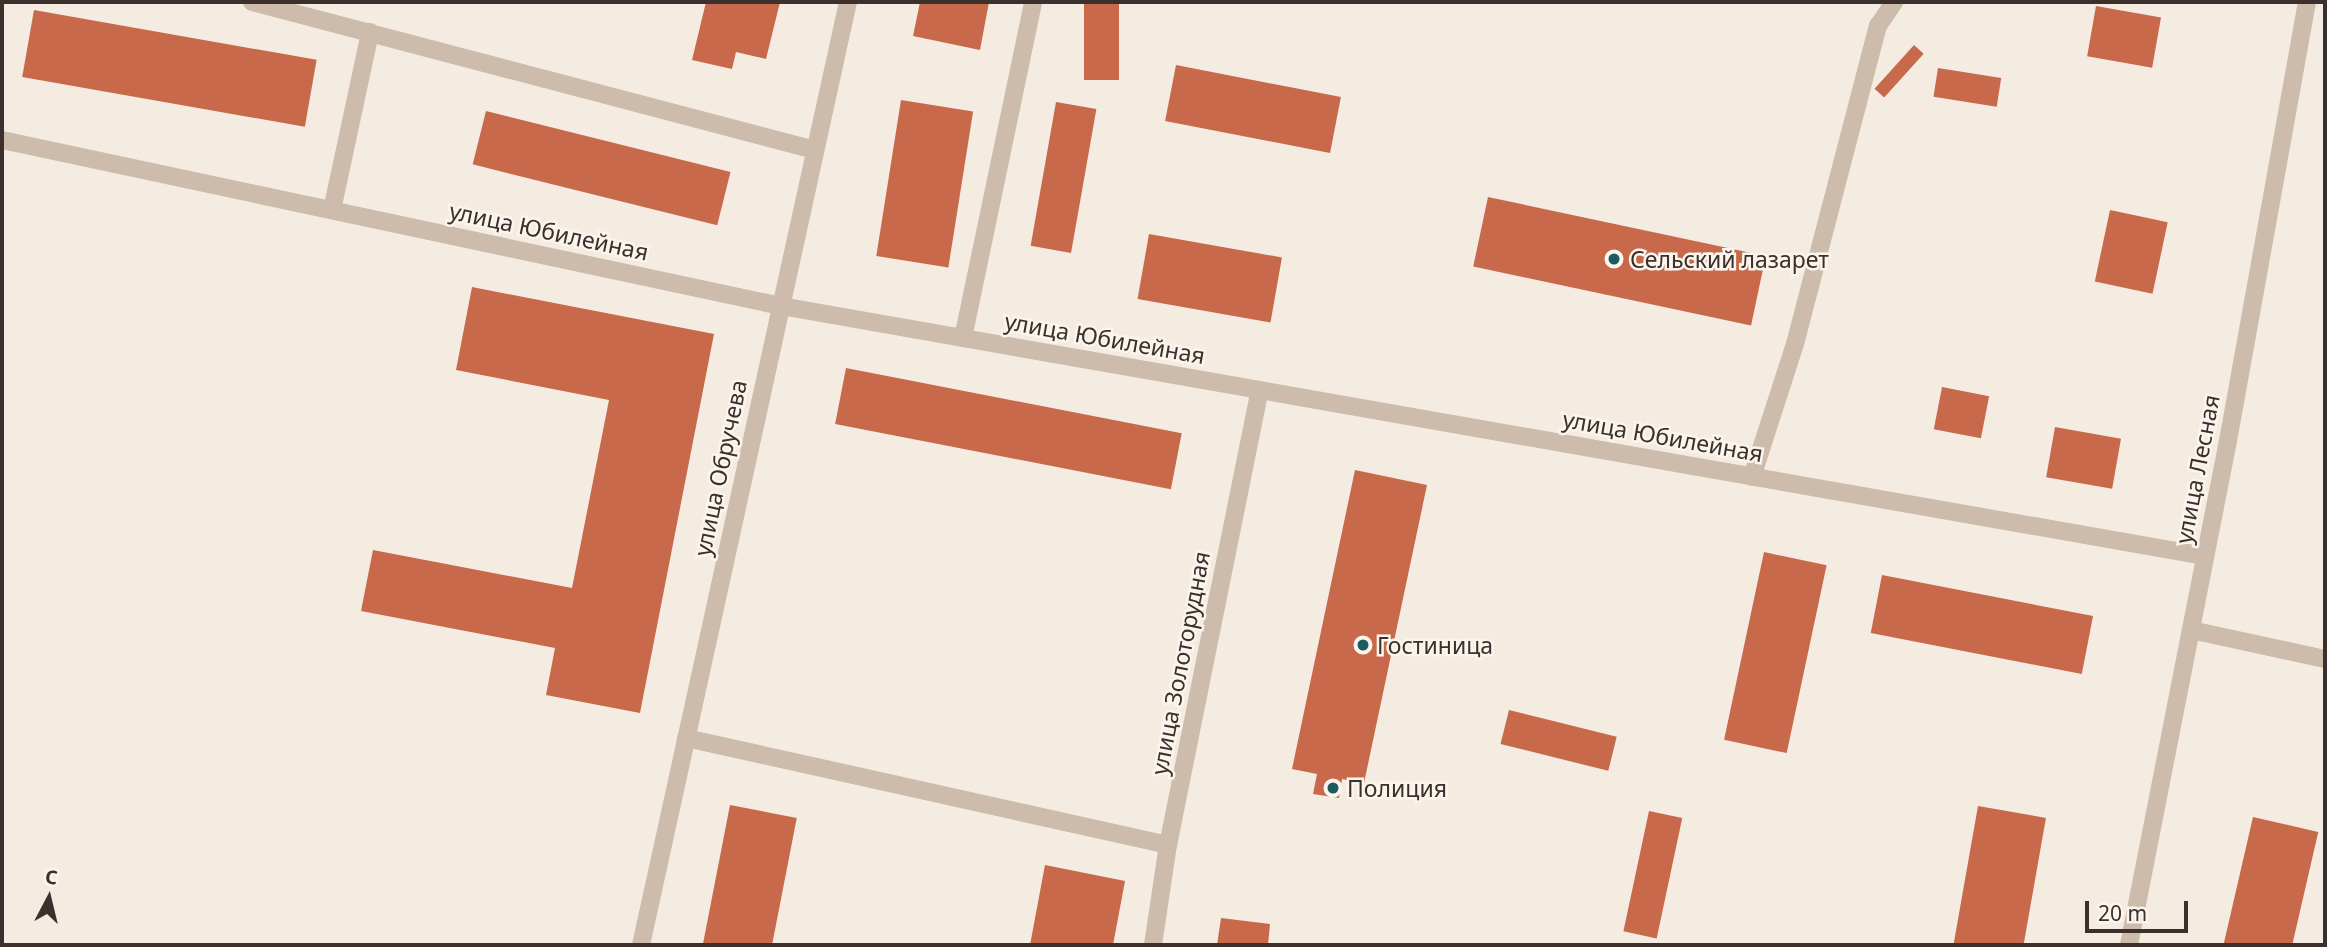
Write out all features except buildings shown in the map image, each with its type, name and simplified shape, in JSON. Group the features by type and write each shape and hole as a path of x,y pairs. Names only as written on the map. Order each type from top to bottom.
{"street":[{"path":"252,2 815,150"},
{"name":"улица Обручева","path":"641,945 848,2"},
{"path":"963,338 1033,2"},
{"path":"1752,477 1794,344 1878,26 1894,2"},
{"name":"улица Лесная","path":"2129,945 2205,556 2307,2"},
{"path":"332,210 370,32"},
{"name":"улица Юбилейная","path":"2,140 781,306 2205,556"},
{"name":"улица Золоторудная","path":"1153,945 1168,845 1260,390"},
{"path":"2191,630 2325,659"},
{"path":"686,738 1168,845"}],"place":[{"name":"Сельский лазарет","path":"1614,259"},
{"name":"Гостиница","path":"1363,645"},
{"name":"Полиция","path":"1333,788"}]}
